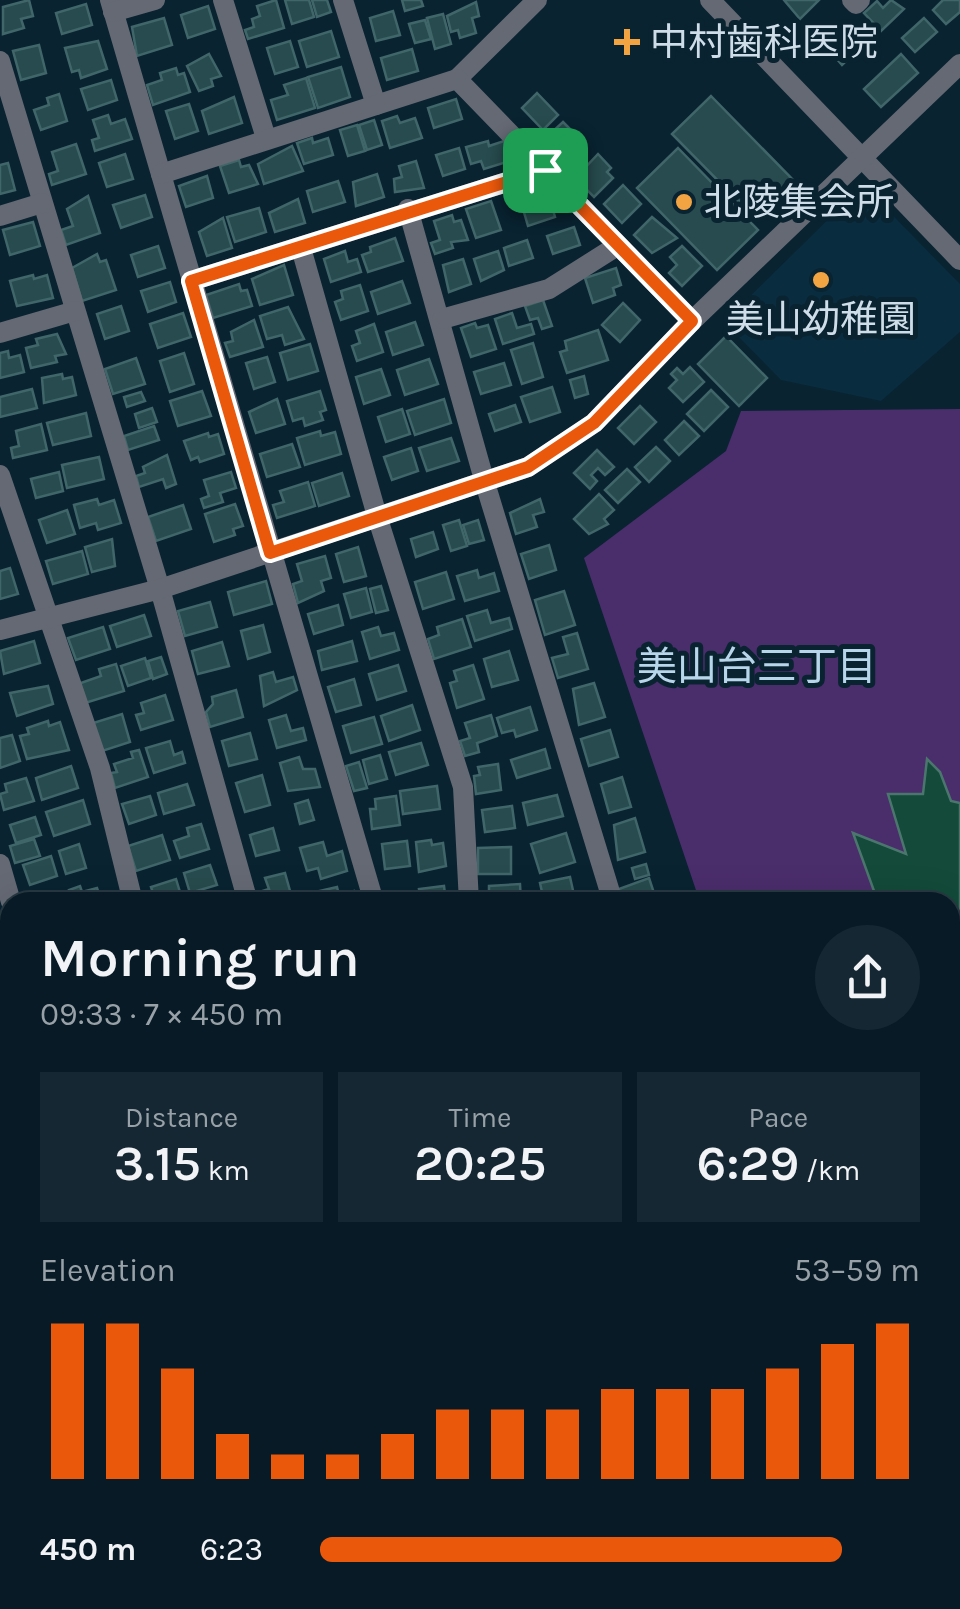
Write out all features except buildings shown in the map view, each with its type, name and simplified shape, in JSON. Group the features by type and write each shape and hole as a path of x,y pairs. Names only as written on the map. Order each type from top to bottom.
{"street":[{"path":"155,0 111,6 371,892"},
{"path":"223,0 266,138"},
{"path":"343,0 376,105"},
{"path":"160,174 457,78 537,0"},
{"path":"710,0 960,260"},
{"path":"852,0 856,4 860,0"},
{"path":"0,62 160,589 245,892"},
{"path":"0,630 160,589 528,467 594,423 692,321 960,64"},
{"path":"457,78 692,321"},
{"path":"191,281 545,170"},
{"path":"0,216 42,204"},
{"path":"408,210 486,483 611,892"},
{"path":"442,319 550,289 617,246"},
{"path":"300,248 377,516 463,787 468,892"},
{"path":"0,334 75,311"},
{"path":"0,475 100,768 130,892"},
{"path":"0,864 9,892"}],"shaded area":[{"path":"863,185 960,284 960,332 881,401 781,380 724,322"},
{"path":"960,409 960,892 697,892 584,558 726,451 741,411"},
{"path":"927,759 940,772 951,801 960,803 960,892 874,892 853,833 906,854 888,794 923,794"}],"place":[{"name":"中村歯科医院","path":"627,42"},
{"name":"北陵集会所","path":"684,202"},
{"name":"美山幼稚園","path":"821,280"}],"district":[{"name":"美山台三丁目","path":"757,666"}],"route":[{"path":"545,170 692,321 594,423 528,467 270,553 191,281 545,170"}]}
